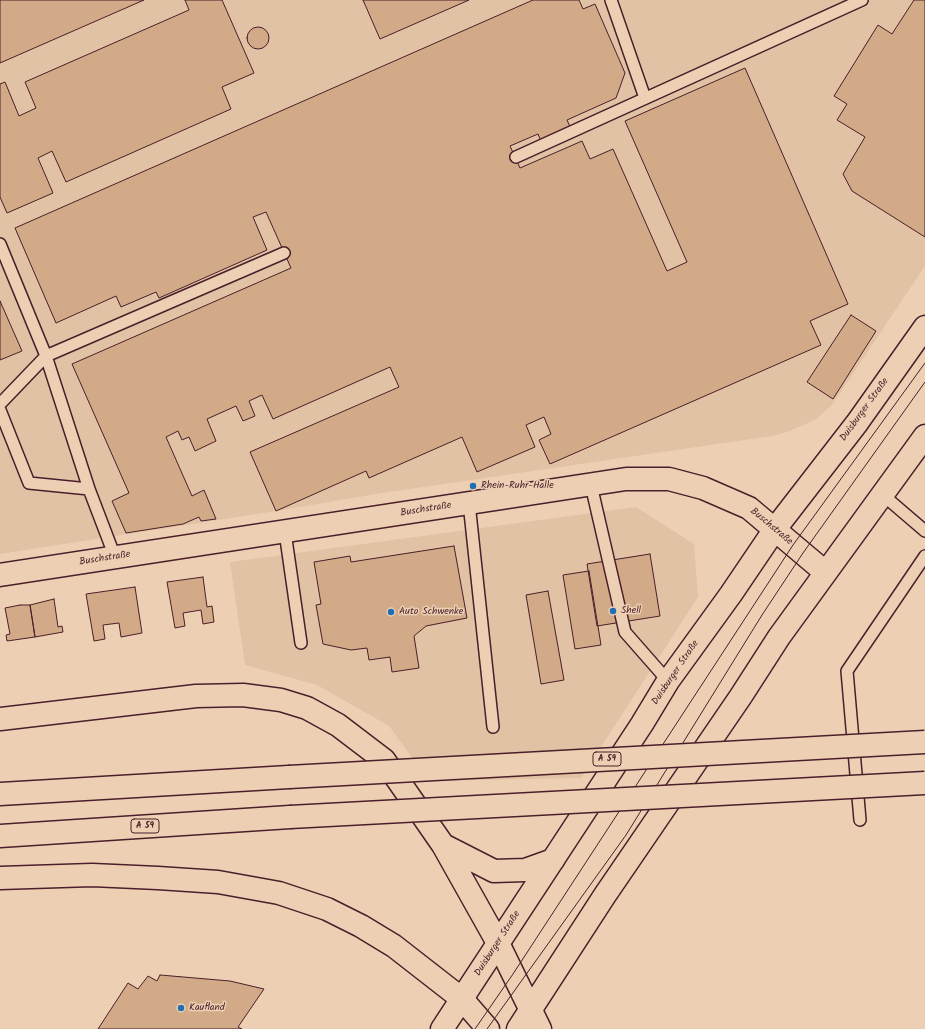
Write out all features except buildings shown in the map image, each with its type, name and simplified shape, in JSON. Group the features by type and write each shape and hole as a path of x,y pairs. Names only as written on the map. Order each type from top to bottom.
{"main road":[{"name":"Duisburger Straße","path":"442,1029 638,731 668,681 775,530 857,423 925,327"},
{"path":"518,1029 536,1019 605,895 741,696 779,637 925,436"},
{"name":"Buschstraße","path":"0,575 626,480 676,481 703,488 749,508 825,572"},
{"path":"0,719 196,696 243,695 280,700 307,708 338,725 384,760 443,845 498,943 536,1019"},
{"name":"A 59","path":"0,794 925,742"},
{"name":"A 59","path":"0,836 290,817 925,783"},
{"path":"443,845 494,871 525,870 552,860"},
{"path":"0,878 92,875 158,878 218,882 279,893 327,909 361,926 394,946 462,999 488,1029"}],"lane":[{"path":"612,0 645,98"},
{"path":"516,157 862,0"},
{"path":"0,244 46,356 89,489 115,558"},
{"path":"0,404 46,356 284,253"},
{"path":"0,410 29,483 89,489"},
{"path":"591,485 625,632 668,681"},
{"path":"882,495 925,531"},
{"path":"469,503 493,727"},
{"path":"285,532 301,643"},
{"path":"860,820 847,671 925,556"}],"shaded area":[{"path":"0,0 925,0 925,266 832,405 815,420 787,432 772,436 383,493 0,554"},
{"path":"636,507 694,544 698,597 581,778 429,781 389,726 317,685 245,665 230,562"}],"tram line":[{"path":"475,1029 513,974 793,545 925,363"},
{"path":"487,1029 626,835 762,615 803,553 925,382"}],"place":[{"name":"Rhein-Ruhr-Halle","path":"473,486"},
{"name":"Shell","path":"613,611"},
{"name":"Auto Schwenke","path":"391,612"},
{"name":"Kaufland","path":"181,1008"}]}
